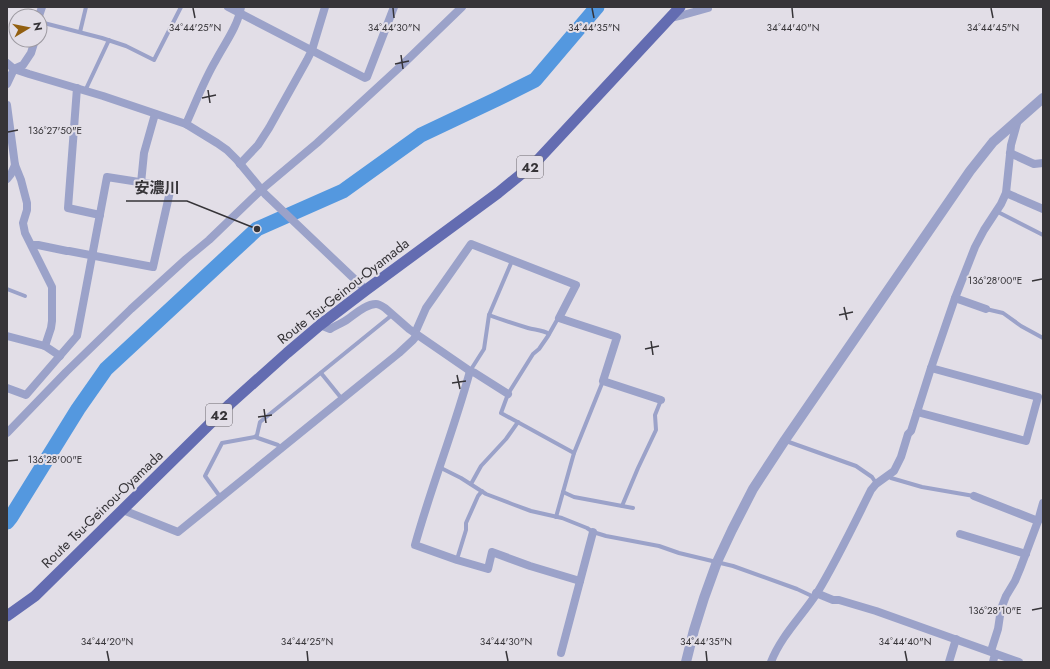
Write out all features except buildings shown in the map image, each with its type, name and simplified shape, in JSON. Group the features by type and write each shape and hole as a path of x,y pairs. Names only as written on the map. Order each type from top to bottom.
{"main road":[{"name":"Route Tsu-Geinou-Oyamada","path":"7,616 35,596 230,404 363,287 498,193 536,162 680,7"}],"street":[{"path":"228,7 240,10 365,78 367,77 394,7"},
{"path":"240,164 258,145 312,50 324,7"},
{"path":"7,433 131,308 317,143 402,65 462,7"},
{"path":"670,18 708,8"},
{"path":"186,124 215,60 231,33 240,10"},
{"path":"7,84 14,69 24,65 33,48"},
{"path":"7,63 14,69 186,124 226,150 240,164 263,192 363,287"},
{"path":"77,88 68,208 100,215"},
{"path":"686,662 696,623 717,562 753,489 970,171 993,142 1043,98"},
{"path":"7,105 15,165 21,180 27,203 23,226 52,287 52,321 45,346"},
{"path":"141,183 144,153 155,114"},
{"path":"772,662 784,637 815,595 871,490 876,484 894,471 898,464 974,247 1001,204 1006,193 1011,145 1018,119"},
{"path":"1010,154 1034,164 1043,163"},
{"path":"7,179 15,165"},
{"path":"7,388 26,395 77,336 92,256 100,215 107,177 171,187 153,266 92,256 38,245 32,245"},
{"path":"1006,193 1043,209"},
{"path":"123,510 178,532 399,353 413,340 426,308 471,244 576,285 559,318 617,336 603,381 661,400"},
{"path":"955,298 986,309"},
{"path":"320,324 330,329 346,321 369,305 375,304 385,308 409,330 470,371 508,394"},
{"path":"7,336 45,346 60,356"},
{"path":"917,412 1026,441 1040,396 931,368"},
{"path":"470,371 464,394 439,467 415,545 488,569 492,552 530,566 580,581"},
{"path":"974,496 1038,521"},
{"path":"993,656 1000,609 1015,581 1026,554 1043,503"},
{"path":"561,653 593,532"},
{"path":"960,534 1026,554"},
{"path":"815,595 833,600 839,600 876,611 956,639 993,656 1019,662"},
{"path":"950,662 956,639"}],"lane":[{"path":"80,32 86,7"},
{"path":"48,24 126,46 154,60 181,7"},
{"path":"85,91 108,40"},
{"path":"996,211 1043,235"},
{"path":"470,371 484,349 489,316 512,261"},
{"path":"7,289 25,296"},
{"path":"986,309 1003,313 1021,326 1043,338"},
{"path":"255,438 260,422 392,315"},
{"path":"489,316 521,326 544,331 549,334"},
{"path":"559,318 539,349 533,354 508,394 501,413 574,453"},
{"path":"320,373 342,399"},
{"path":"556,517 574,453 603,381"},
{"path":"622,506 656,430 655,415 661,400"},
{"path":"470,484 481,466 506,439 518,422"},
{"path":"221,498 205,476 220,445 224,442 255,438 278,445 282,448"},
{"path":"785,440 856,466 872,477 876,484"},
{"path":"439,467 486,494 525,508 562,518 593,532 606,536 659,546 679,553 733,566 815,595"},
{"path":"888,475 891,478 922,487 974,496"},
{"path":"456,559 466,530 466,523 478,496 482,491"},
{"path":"563,492 574,496 632,508"}],"waterway":[{"path":"7,522 78,409 106,369 257,229 343,191 421,135 535,80 597,7"}],"place":[{"name":"安濃川","path":"257,229"}]}
